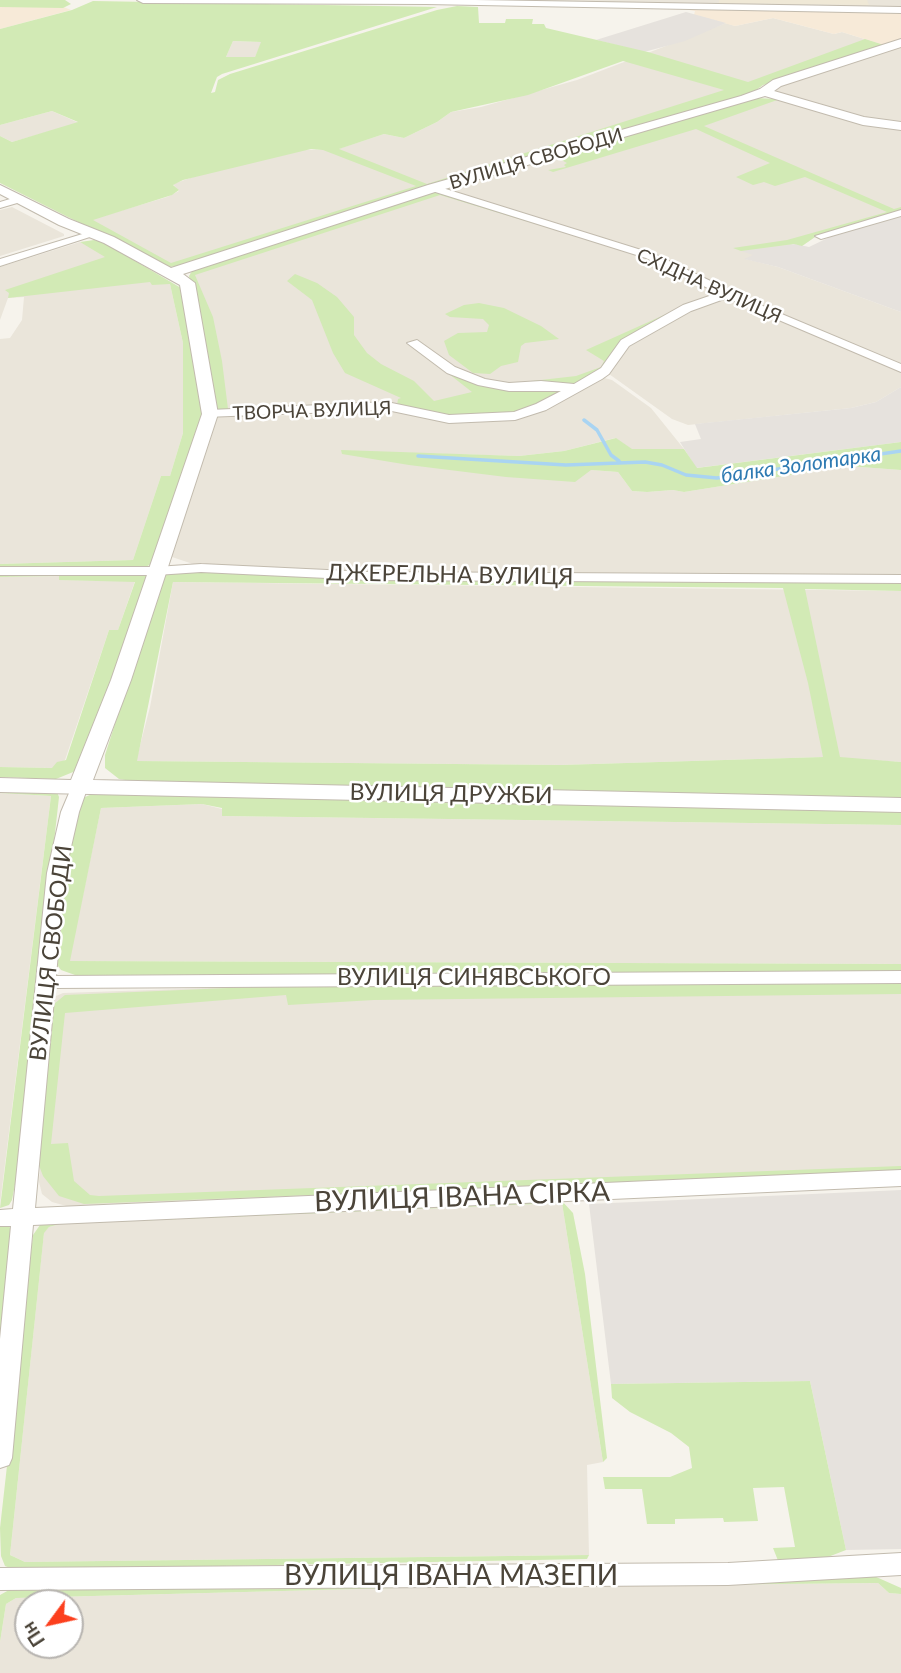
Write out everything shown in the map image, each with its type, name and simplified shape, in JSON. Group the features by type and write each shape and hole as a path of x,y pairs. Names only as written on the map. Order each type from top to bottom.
{"street":[{"path":"143,0 464,1"},
{"path":"406,0 901,10"},
{"name":"ВУЛИЦЯ СВОБОДИ","path":"169,274 433,188 764,92 777,83 901,43"},
{"path":"764,92 863,121 901,126"},
{"name":"СХІДНА ВУЛИЦЯ","path":"433,188 650,256 694,275 727,294 901,368"},
{"name":"ВУЛИЦЯ СВОБОДИ","path":"0,189 187,283 210,414 121,680 70,812 56,873 0,1458"},
{"path":"0,205 20,199"},
{"path":"821,236 901,213"},
{"path":"0,262 93,234"},
{"name":"ТВОРЧА ВУЛИЦЯ","path":"210,414 387,406 449,419 498,418 533,410 605,371 625,343 687,308 727,294"},
{"name":"ТВОРЧА ВУЛИЦЯ","path":"413,343 451,370 482,382 509,387 574,388"},
{"name":"ДЖЕРЕЛЬНА ВУЛИЦЯ","path":"0,571 156,571 201,568 369,576 901,579"},
{"name":"ВУЛИЦЯ ДРУЖБИ","path":"0,785 901,805"},
{"name":"ВУЛИЦЯ СИНЯВСЬКОГО","path":"46,982 901,977"},
{"name":"ВУЛИЦЯ ІВАНА СІРКА","path":"0,1218 901,1178"},
{"name":"ВУЛИЦЯ ІВАНА МАЗЕПИ","path":"0,1579 728,1574 901,1564"}],"shaded area":[{"path":"473,0 901,0 901,10"},
{"path":"719,0 867,0 869,5 719,3"},
{"path":"0,6 61,6 71,10 0,29"},
{"path":"689,10 901,12 901,41 887,46 842,32 834,34 773,18 735,26 694,15 695,11"},
{"path":"686,12 726,23 685,41 644,52 596,40"},
{"path":"773,18 834,34 842,32 887,46 763,85 749,95 168,267 83,222 167,197 179,191 173,184 193,177 300,150 338,149 384,134 404,138 451,112 481,107 577,80 726,23 735,26"},
{"path":"233,41 262,42 255,57 226,57"},
{"path":"901,46 901,124 880,122 776,92 775,87"},
{"path":"774,98 863,124 901,128 901,212 815,237 802,246 794,244 746,259 778,267 901,312 901,366 756,305 662,259 471,199 451,190 452,186 699,114"},
{"path":"52,111 79,123 12,142 0,136 0,125"},
{"path":"439,191 647,257 719,291 647,329 600,372 412,408 215,412 190,273 247,251"},
{"path":"12,207 64,236 0,256 0,210"},
{"path":"901,216 901,312 778,267 744,259 753,255 741,251 795,244 809,247 836,234"},
{"path":"80,242 170,284 183,343 183,433 170,476 161,476 133,560 0,564 0,339 10,338 22,320 24,297 8,298 0,320 0,267"},
{"path":"725,297 901,370 901,387 876,402 851,408 688,425 672,419 609,374 608,370 620,351 684,312"},
{"path":"601,377 612,380 651,408 684,449 632,450 615,438 564,451 519,456 341,451 618,472 632,491 647,492 684,492 847,466 901,470 901,577 377,574 196,565 172,557 172,544 217,416 326,415 329,412 400,409"},
{"path":"901,387 901,442 696,468 680,442 701,439 695,424 851,408 876,402"},
{"path":"60,576 60,580 135,581 118,630 109,630 65,760 53,768 0,767 0,577"},
{"path":"173,582 901,591 901,762 823,757 561,765 136,761 150,707"},
{"path":"0,793 51,796 0,1204"},
{"path":"202,804 222,809 222,816 901,825 901,964 69,961 101,808"},
{"path":"901,983 901,1175 70,1207 52,1202 42,1194 39,1182 53,1003 56,996 63,993 298,985"},
{"path":"901,1190 901,1549 846,1550 810,1381 611,1384 589,1204"},
{"path":"562,1203 603,1462 587,1465 589,1555 25,1562 10,1555 44,1232 49,1227 60,1224"},
{"path":"878,1583 889,1593 901,1594 901,1673 0,1673 0,1642 6,1604 14,1599 14,1659 84,1659 84,1596 396,1588"}],"green space":[{"path":"0,0 65,0 71,4 63,8 0,7"},
{"path":"93,1 437,7 222,74 217,77 211,93 215,92 218,80 230,74 457,6 478,7 479,23 533,19 532,24 544,24 546,28 648,52 748,82 865,39 887,46 763,85 749,95 168,267 0,183 0,136 12,142 78,122 52,111 0,125 0,29 72,10","holes":["233,41 261,42 255,57 226,57","623,61 724,90 427,184 339,149 384,134 404,138 451,112 528,95","311,149 323,150 416,186 171,263 93,220 172,195 179,190 173,185 183,180"]},
{"path":"755,98 780,99 704,126 894,209 901,207 901,212 815,237 802,246 794,244 741,251 733,248 787,240 887,212 805,177 775,186 764,182 753,185 736,177 770,163 696,129 553,172 548,170 566,167 564,165 567,163 554,156"},
{"path":"439,191 612,245 611,247 440,195 195,275 213,317 222,361 228,409 227,412 215,412 189,276 193,270"},
{"path":"80,242 103,242 181,288 203,408 201,421 151,564 144,568 0,568 0,564 133,560 161,476 170,476 183,433 183,343 170,284 152,285 150,282 8,298 9,293 5,290 105,257"},
{"path":"295,274 317,283 337,297 354,317 354,335 367,353 381,364 414,381 434,401 472,392 449,374 506,384 576,376 601,367 604,361 586,350 673,311 647,329 600,372 517,414 461,418 397,405 398,399 401,398 345,373 333,353 312,300 287,281"},
{"path":"479,303 504,308 541,326 559,339 525,343 521,346 518,362 501,366 490,374 473,373 449,355 444,341 458,333 487,332 489,325 483,319 450,317 445,314 464,305"},
{"path":"616,438 632,449 684,449 697,468 901,442 901,470 847,466 684,492 647,492 632,491 618,472 591,470 575,482 506,477 409,465 342,454 341,450 519,456 564,451"},
{"path":"170,570 901,580 901,591 805,589 840,757 901,762 901,800 119,779 105,768 105,755 163,574","holes":["173,582 783,588 808,683 823,757 561,765 137,761"]},
{"path":"0,573 143,573 148,578 78,770 56,779 0,777 0,767 52,768 57,762 66,760 109,630 118,630 135,582 59,580 59,576 0,577"},
{"path":"0,788 57,792 59,797 17,1174 12,1200 9,1205 0,1208 51,796 0,793"},
{"path":"97,792 901,808 901,825 222,816 222,808 202,804 101,808 70,961 901,964 901,974 75,975 61,970 55,962 64,880 81,802 85,797"},
{"path":"901,983 901,994 374,1000 288,1005 286,995 65,1013 51,1144 68,1143 74,1181 90,1195 99,1196 901,1166 901,1172 84,1204 59,1196 43,1176 38,1163 53,1010 54,1004 65,995 298,985"},
{"path":"561,1200 573,1213 585,1274 607,1458 603,1462 562,1203 60,1224 49,1227 44,1233 10,1555 25,1562 589,1555 587,1559 15,1570 5,1566 1,1556 0,1528 33,1235 40,1225 50,1220"},
{"path":"0,1222 13,1229 0,1343"},
{"path":"810,1381 846,1550 815,1562 779,1563 773,1548 795,1547 784,1487 753,1488 758,1521 724,1522 723,1518 675,1519 675,1524 647,1524 642,1489 605,1489 603,1477 670,1477 692,1468 689,1447 671,1433 630,1412 612,1398 611,1384"},
{"path":"874,1576 901,1588 901,1594 889,1593 878,1583 396,1588 84,1596 84,1589 71,1589"},
{"path":"14,1590 14,1599 6,1604 0,1642 0,1595"}],"waterway":[{"name":"балка Золотарка","path":"584,420 597,430 611,455 619,461"},
{"name":"балка Золотарка","path":"418,456 566,465 645,462 662,465 686,475 717,478 901,451"}]}
